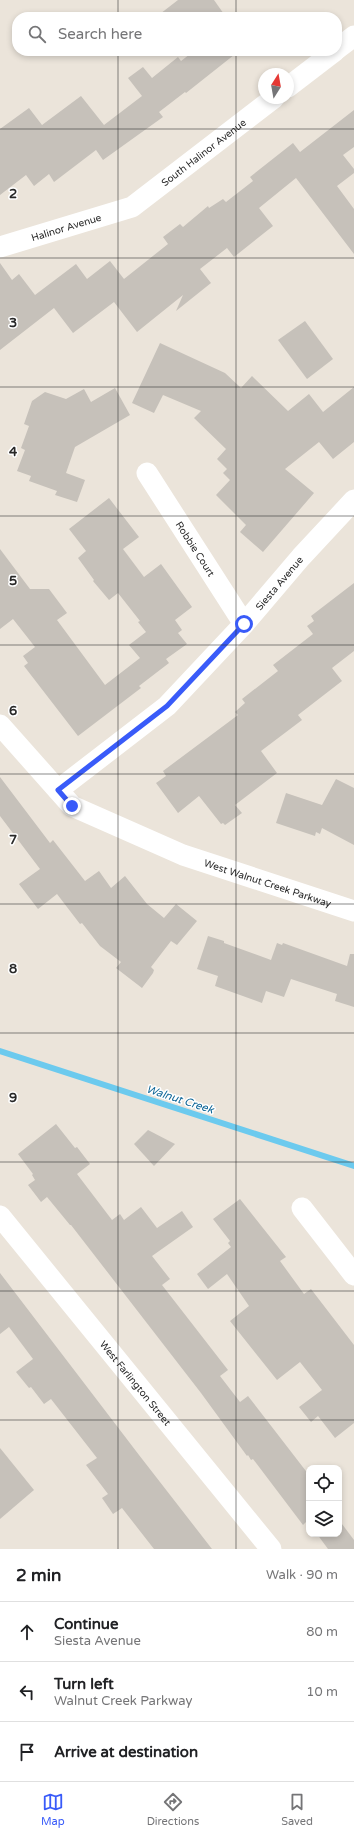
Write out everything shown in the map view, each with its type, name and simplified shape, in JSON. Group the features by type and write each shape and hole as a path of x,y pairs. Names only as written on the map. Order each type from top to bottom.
{"street":[{"path":"342,45 354,36"},
{"path":"294,82 328,56"},
{"name":"South Halinor Avenue","path":"132,207 266,104"},
{"name":"Halinor Avenue","path":"0,247 132,207"},
{"name":"Robbie Court","path":"147,474 244,624"},
{"name":"Siesta Avenue","path":"58,790 167,706 244,624 301,557 354,500"},
{"name":"West Walnut Creek Parkway","path":"0,725 72,806 182,854 354,911"},
{"path":"302,1208 354,1275"},
{"name":"West Farlington Street","path":"0,1216 271,1549"}],"building":[{"path":"178,0 214,0 222,12 162,12"},
{"path":"188,56 233,56 186,93 185,92 159,112 163,117 103,160 96,150 54,182 49,174 34,186 26,175 0,195 0,129 29,108 42,125 81,96 104,125 142,96 128,78 143,67 152,78 178,57 181,61"},
{"path":"354,110 354,147 343,155 354,169 354,173 337,186 354,209 354,254 296,178 259,208 273,226 234,257 227,248 200,269 211,283 176,311 183,295 137,332 114,302 73,333 54,308 0,350 0,263 12,280 19,274 35,295 76,264 87,279 110,261 124,279 168,244 163,237 180,224 183,227 208,206 209,208 223,199 226,202 253,181 250,177 293,143 300,152"},
{"path":"305,321 333,359 307,379 278,340"},
{"path":"160,343 225,373 241,388 252,376 288,411 309,394 323,412 354,387 354,442 333,459 319,442 285,469 314,493 263,552 240,532 246,525 216,495 230,480 223,473 227,469 217,459 226,449 194,418 201,411 163,395 154,413 132,403"},
{"path":"115,388 130,415 75,447 66,473 85,480 77,502 55,495 57,491 29,481 31,476 17,471 25,450 21,448 29,426 24,424 32,401 45,392 66,399 84,389 91,402"},
{"path":"109,498 139,537 123,549 144,577 161,564 192,607 175,620 182,630 178,633 187,644 166,659 169,663 139,686 141,688 78,736 24,666 28,663 23,656 35,647 13,619 0,629 0,549 30,589 49,589 67,613 57,620 105,685 140,658 129,645 146,632 138,622 140,621 118,593 109,600 93,581 94,580 78,558 86,551 69,529"},
{"path":"354,583 354,651 332,668 342,681 298,715 302,720 261,751 277,773 235,805 242,813 225,825 223,823 221,824 199,796 178,813 156,783 166,776 163,771 238,715 235,712 245,703 242,699 278,671 273,665 313,634 307,626 314,621 311,616"},
{"path":"0,777 50,843 53,840 85,881 99,871 111,888 125,876 147,904 164,918 176,904 197,921 177,945 171,941 151,967 154,970 153,973 142,988 116,968 121,962 100,946 82,923 80,924 57,894 38,909 19,884 40,869 0,816"},
{"path":"336,779 354,788 354,845 322,828 320,834 316,832 315,836 276,823 286,793 322,805"},
{"path":"208,936 271,960 277,943 282,945 283,943 347,966 350,954 354,954 354,1007 335,1001 337,994 291,979 284,997 266,991 262,1003 215,986 218,976 197,969"},
{"path":"56,1124 90,1164 77,1174 112,1220 120,1214 124,1220 141,1207 157,1228 182,1211 193,1227 152,1256 170,1279 162,1285 228,1370 220,1376 240,1402 248,1396 306,1471 306,1522 303,1525 253,1459 251,1460 248,1455 247,1456 201,1393 71,1225 47,1197 41,1202 28,1185 35,1180 32,1175 33,1174 18,1154"},
{"path":"148,1130 175,1144 154,1166 134,1144"},
{"path":"240,1199 286,1257 280,1261 304,1294 311,1289 354,1345 354,1423 335,1438 318,1416 311,1422 299,1407 322,1390 300,1362 277,1380 230,1321 249,1306 227,1274 208,1289 197,1274 231,1247 228,1243 230,1241 213,1219"},
{"path":"0,1273 212,1549 154,1549 122,1508 113,1514 102,1498 108,1494 86,1465 97,1458 51,1399 44,1404 31,1387 29,1388 16,1372 33,1359 9,1327 0,1334"},
{"path":"0,1448 34,1490 0,1519"},
{"path":"342,1524 354,1540 354,1549 328,1549 319,1537 342,1537"}],"waterway":[{"name":"Walnut Creek","path":"0,1051 354,1166"}],"route":[{"path":"72,806 58,790 167,706 244,624"}]}
